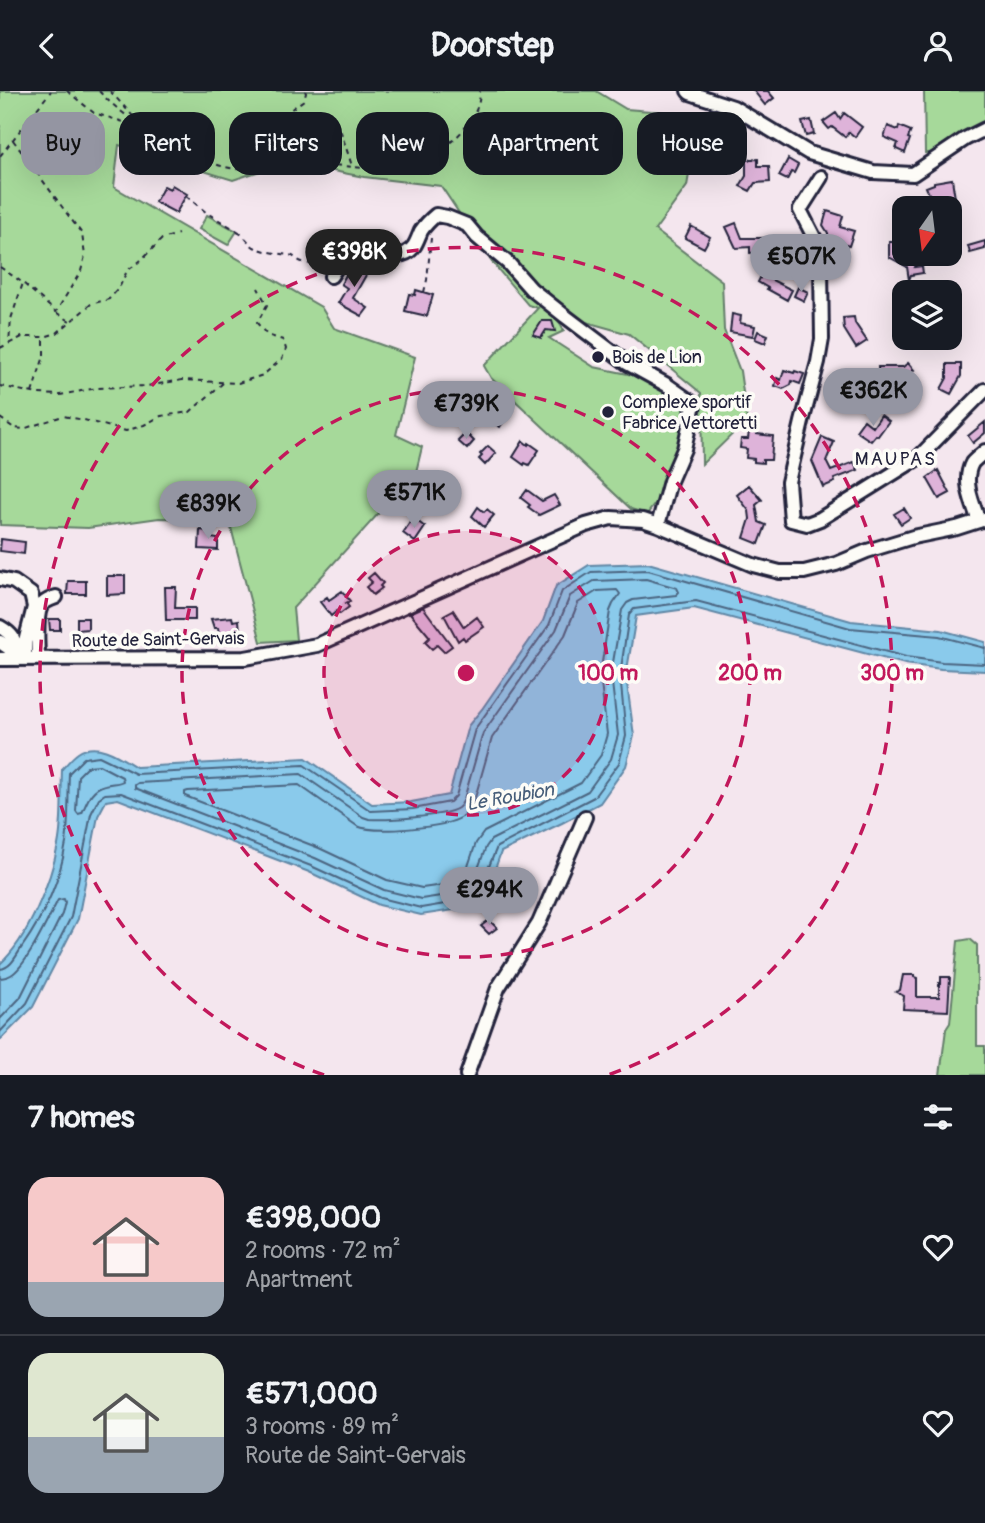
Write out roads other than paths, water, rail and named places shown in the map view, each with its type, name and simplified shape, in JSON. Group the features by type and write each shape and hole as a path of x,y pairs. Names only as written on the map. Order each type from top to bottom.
{"street":[{"path":"688,91 733,107 809,153 873,172 913,174 965,139 985,129"},
{"path":"821,177 800,209 819,247 822,339 788,482 791,520 807,524 820,519 918,458 985,390"},
{"path":"331,276 346,252 354,249 368,248 394,255 408,253 436,215 467,225 508,263 531,289 565,316 627,363 667,385 694,404 684,449 670,481 658,525"},
{"path":"982,520 974,508 968,478 972,462 985,451"},
{"name":"Route de Saint-Gervais","path":"0,659 245,658 317,645 586,524 611,518 643,520 753,565 780,572 804,572 913,537 982,520"},
{"path":"0,579 14,582 31,593 34,607 24,658"},
{"path":"24,658 41,607 56,597"},
{"path":"0,627 13,636 24,658"},
{"path":"0,642 24,658"},
{"path":"467,1075 498,988 539,923 585,817"}],"water":[{"name":"Le Roubion","path":"648,563 851,621 941,630 985,642 985,671 905,664 694,608 636,616 626,676 634,736 626,766 600,803 501,852 487,892 460,909 421,915 379,905 309,872 118,799 106,801 98,816 78,919 33,1007 0,1040 0,964 20,940 44,892 60,836 62,769 78,753 85,749 100,749 136,767 306,758 372,804 411,802 449,795 468,726 543,621 556,586 589,565"}],"place":[{"name":"Bois de Lion","path":"598,357"},
{"name":"Complexe sportif Fabrice Vettoretti","path":"608,412"}],"district":[{"name":"MAUPAS","path":"896,459"}]}
